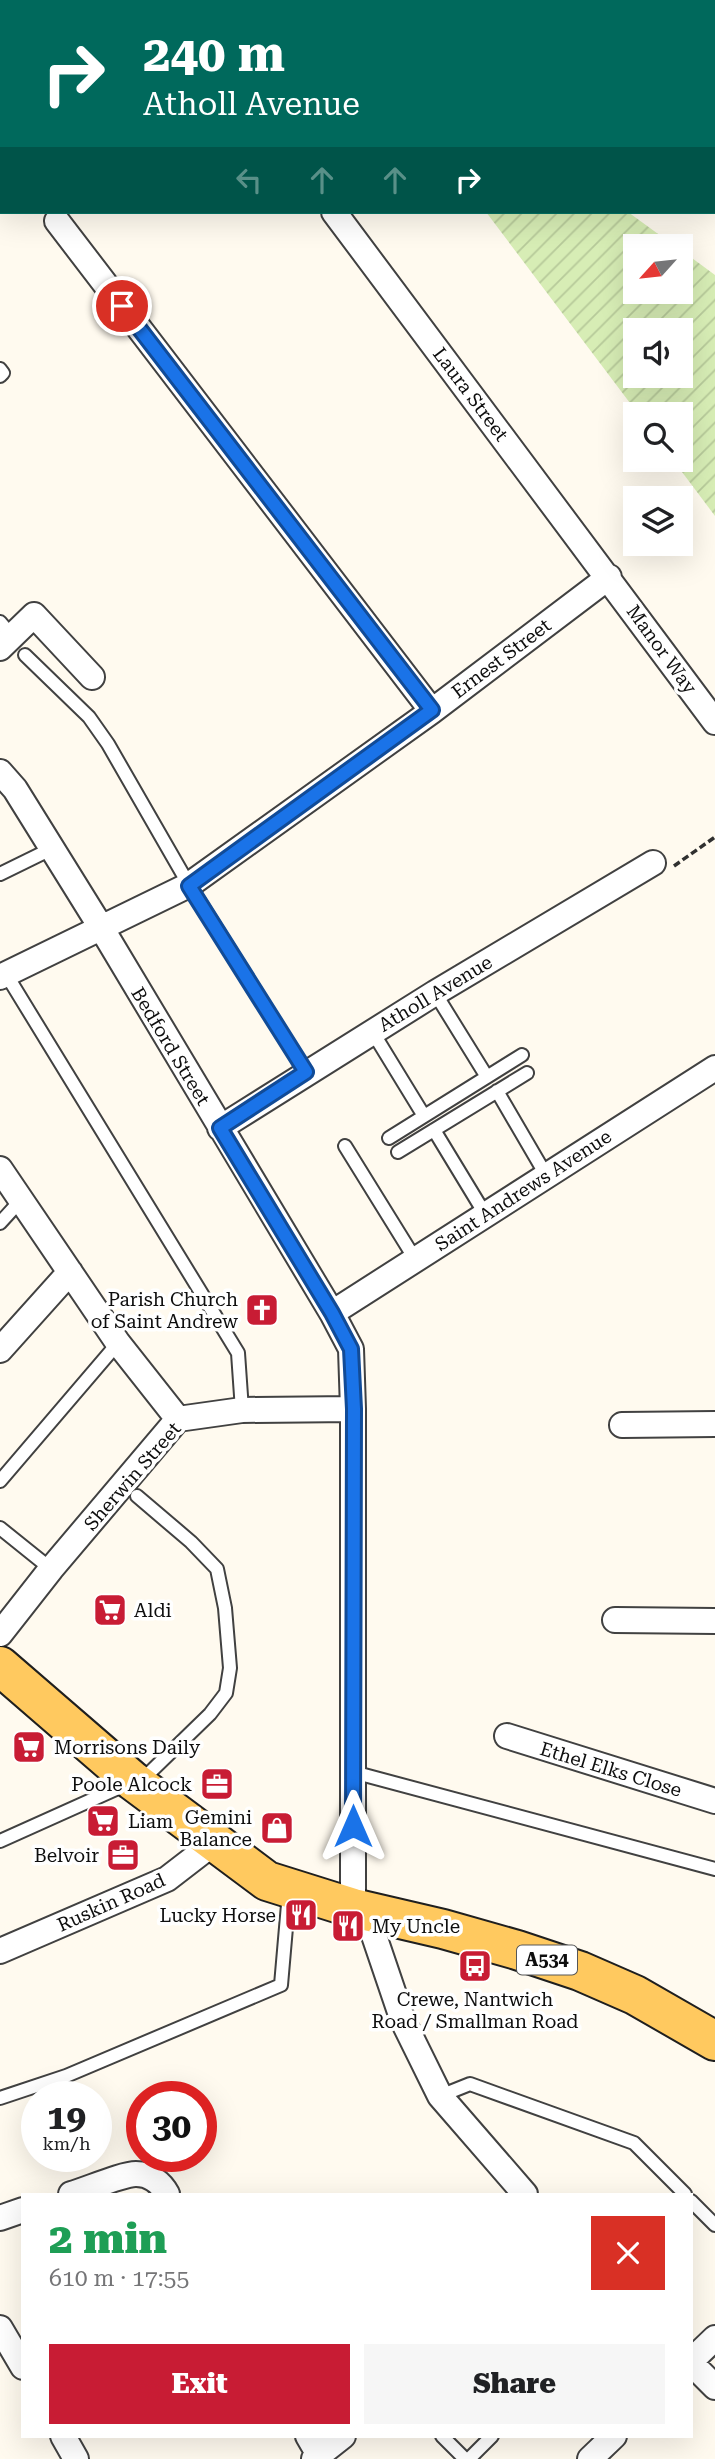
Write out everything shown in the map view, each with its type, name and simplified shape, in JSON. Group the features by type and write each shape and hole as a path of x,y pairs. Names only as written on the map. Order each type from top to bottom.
{"main road":[{"name":"A534","path":"0,1665 135,1783 267,1881 360,1910 443,1929 580,1971 635,1995 715,2041"}],"street":[{"name":"Laura Street","path":"336,214 609,577"},
{"path":"57,220 432,710"},
{"name":"Ernest Street","path":"3,976 189,886 432,710 609,577"},
{"name":"Manor Way","path":"609,577 715,722"},
{"path":"9,640 34,615 92,677"},
{"name":"Bedford Street","path":"0,772 15,789 102,929 351,1349 354,1409 353,1772 360,1910 402,2021 440,2096 524,2193"},
{"name":"Atholl Avenue","path":"220,1128 372,1031 653,863"},
{"name":"Saint Andrews Avenue","path":"332,1313 715,1068"},
{"path":"0,1169 118,1343 178,1419"},
{"path":"0,1350 70,1272"},
{"name":"Sherwin Street","path":"0,1634 51,1569 178,1419 242,1410 354,1409"},
{"path":"622,1425 715,1424"},
{"path":"615,1620 715,1621"},
{"name":"Ethel Elks Close","path":"507,1736 715,1801"},
{"name":"Ruskin Road","path":"0,1951 167,1879 215,1842"},
{"path":"74,2193 135,2174 150,2177 161,2184 166,2193"},
{"path":"0,2218 21,2211"},
{"path":"0,2328 21,2364"},
{"path":"693,2360 715,2338"},
{"path":"693,2364 715,2387"},
{"path":"64,2438 76,2459"},
{"path":"314,2450 339,2438"},
{"path":"590,2459 612,2438"}],"lane":[{"path":"0,369 3,373 0,376"},
{"path":"9,640 89,717 108,744 189,886 306,1072"},
{"path":"0,874 51,849"},
{"path":"3,976 238,1353 242,1410"},
{"path":"435,993 487,1077"},
{"path":"372,1031 425,1116"},
{"path":"389,1138 522,1055"},
{"path":"398,1152 527,1073"},
{"path":"497,1091 546,1175"},
{"path":"434,1130 485,1214"},
{"path":"345,1146 415,1259"},
{"path":"0,1223 21,1200"},
{"path":"0,1481 118,1343"},
{"path":"0,1842 135,1783 210,1713 226,1693 230,1668 225,1608 217,1569 191,1542 138,1496"},
{"path":"0,1528 51,1569"},
{"path":"353,1772 715,1869"},
{"path":"0,2098 66,2076 281,1985 289,1887"},
{"path":"440,2096 470,2084 634,2143 684,2193"},
{"path":"693,2203 715,2225"},
{"path":"444,2438 467,2459 490,2438"}],"path":[{"path":"653,863 673,867 715,837"}],"green space":[{"path":"488,214 631,214 658,234 623,234 623,304 693,304 693,259 715,275 715,516 682,472 693,472 693,402 629,402"}],"place":[{"name":"Parish Church of Saint Andrew","path":"262,1310"},
{"name":"Aldi","path":"110,1610"},
{"name":"Morrisons Daily","path":"29,1747"},
{"name":"Poole Alcock","path":"217,1784"},
{"name":"Liam","path":"103,1821"},
{"name":"Gemini Balance","path":"277,1828"},
{"name":"Belvoir","path":"123,1855"},
{"name":"Lucky Horse","path":"301,1915"},
{"name":"My Uncle","path":"348,1926"},
{"name":"Crewe, Nantwich Road / Smallman Road","path":"475,1966"}],"route":[{"path":"122,306 432,710 189,886 306,1072 220,1128 351,1349 354,1409 353,1826"}]}
